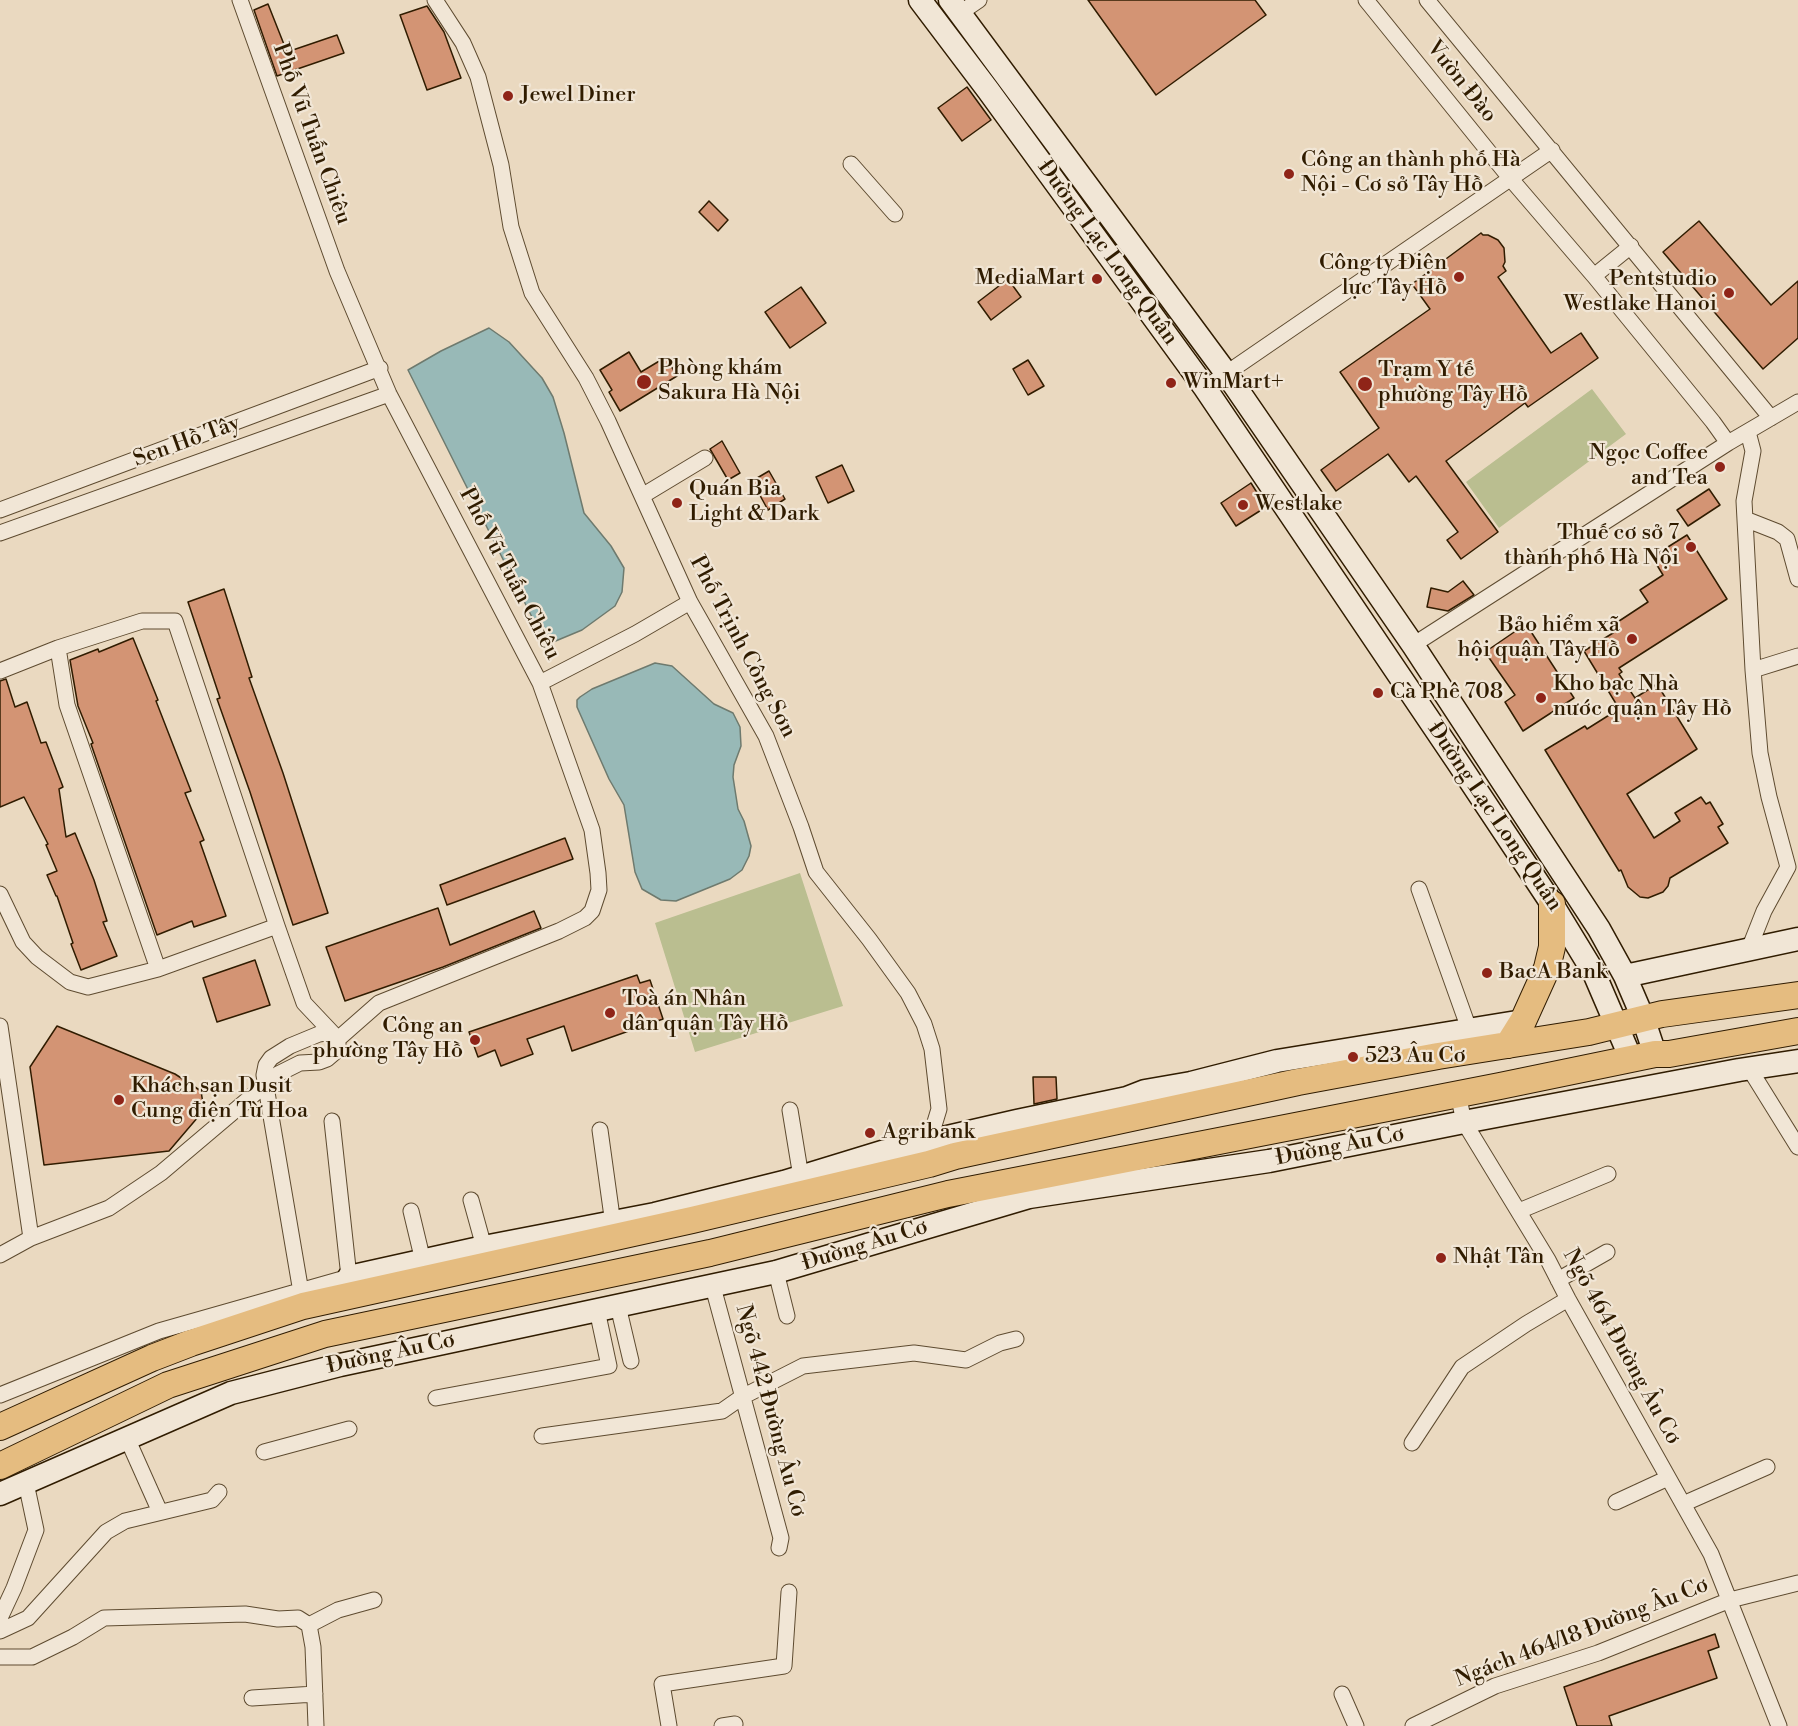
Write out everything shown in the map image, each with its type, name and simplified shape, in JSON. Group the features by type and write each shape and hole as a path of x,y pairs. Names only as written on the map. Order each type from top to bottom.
{"main road":[{"path":"1508,1045 1547,968 1552,947 1552,904"},
{"path":"0,1427 162,1354 302,1298 692,1220 955,1156 1298,1082 1438,1056 1589,1032 1642,1018 1798,995"},
{"name":"Đường Âu Cơ","path":"0,1466 168,1385 325,1334 710,1253 963,1191 1643,1057 1798,1031"},
{"path":"955,1156 963,1191"}],"street":[{"name":"Phố Vũ Tuấn Chiêu","path":"240,0 337,271 380,368 389,394 540,683 592,830 599,890 592,911 585,918 559,931 379,1003 338,1039 338,1046 327,1059 300,1063 266,1085"},
{"name":"Phố Trịnh Công Sơn","path":"435,0 463,43 478,77 501,165 511,227 532,293 586,378 608,421 690,602 766,736 816,872 908,993 924,1024 932,1049 939,1108 929,1142"},
{"name":"Đường Lạc Long Quân","path":"920,0 982,81 1205,388 1552,904 1594,973 1617,1025 1643,1057"},
{"path":"955,7 979,0"},
{"name":"Vườn Đào","path":"1366,0 1510,178 1594,276 1728,443"},
{"name":"Vườn Đào","path":"1427,0 1771,418"},
{"name":"Đường Lạc Long Quân","path":"955,7 1226,373 1413,645 1599,929 1625,976 1642,1018 1643,1057"},
{"path":"1205,388 1552,150"},
{"path":"850,164 895,214"},
{"path":"1594,276 1631,246"},
{"name":"Sen Hồ Tây","path":"0,510 380,368"},
{"name":"Sen Hồ Tây","path":"0,533 389,394"},
{"path":"1413,645 1728,443 1798,402"},
{"path":"1748,432 1753,451 1744,501 1744,519 1760,753 1788,867 1764,911 1749,949"},
{"path":"642,496 705,458"},
{"path":"1744,519 1778,532 1786,539 1798,579"},
{"path":"540,683 635,634 690,602"},
{"path":"0,671 58,648 142,621 175,621 304,1003 338,1039"},
{"path":"58,648 67,705 158,969"},
{"path":"1753,670 1798,656"},
{"path":"1419,889 1469,1029"},
{"path":"0,894 23,942 37,957 70,982 88,987 158,969 277,926"},
{"path":"1625,976 1798,939"},
{"path":"0,1395 159,1331 302,1298 349,1277 483,1247 613,1224 801,1177 882,1152 1127,1098 1145,1091 1191,1083 1277,1061 1522,1021"},
{"path":"0,1026 31,1239"},
{"path":"302,1298 264,1076 266,1065 282,1050 319,1034 325,1033 338,1039"},
{"name":"Đường Âu Cơ","path":"0,1494 231,1393 340,1365 776,1272 1029,1197 1269,1161 1749,1068 1798,1061"},
{"path":"1749,1068 1798,1147"},
{"path":"0,1255 31,1239 109,1208 161,1173 266,1085"},
{"name":"Ngõ 464 Đường Âu Cơ","path":"1458,1094 1464,1122 1519,1211 1711,1554 1779,1726"},
{"path":"790,1110 801,1177"},
{"path":"332,1121 349,1277"},
{"path":"600,1130 613,1224"},
{"path":"1519,1211 1608,1174"},
{"path":"471,1200 483,1247"},
{"path":"411,1211 423,1261"},
{"path":"1558,1280 1608,1252"},
{"path":"776,1272 787,1316"},
{"name":"Ngõ 442 Đường Âu Cơ","path":"713,1287 781,1538 779,1548"},
{"path":"1412,1443 1462,1367 1568,1299"},
{"path":"607,1308 631,1360"},
{"path":"436,1398 609,1366 607,1308"},
{"path":"542,1436 722,1411 742,1397 803,1366 914,1353 966,1360 1000,1343 1016,1339"},
{"path":"264,1452 349,1429"},
{"path":"127,1438 160,1512"},
{"path":"1683,1504 1767,1467"},
{"path":"1616,1502 1668,1478"},
{"path":"0,1618 36,1530 26,1483"},
{"path":"0,1631 28,1618 106,1532 125,1521 212,1500 219,1492"},
{"name":"Ngách 464/18 Đường Âu Cơ","path":"1415,1725 1495,1686 1598,1653 1730,1600 1798,1583"},
{"path":"669,1726 662,1684 784,1666 789,1592"},
{"path":"309,1625 338,1610 374,1600"},
{"path":"0,1657 32,1658 104,1618 245,1614 278,1619 298,1618 309,1625 313,1647 316,1726"},
{"path":"252,1698 315,1694"},
{"path":"1341,1694 1356,1726"}],"green space":[{"path":"1592,389 1626,434 1499,528 1466,482"},
{"path":"800,873 843,1006 695,1052 655,923"}],"water":[{"path":"489,328 509,342 542,378 553,397 584,513 611,546 624,568 622,592 615,606 582,630 546,645 408,370"},
{"path":"655,663 672,666 714,704 733,713 740,727 741,746 734,765 733,777 738,809 751,846 742,870 730,879 676,901 661,900 642,889 635,872 624,805 609,779 577,707 577,700 592,689"}],"building":[{"path":"1088,0 1255,0 1266,15 1156,95"},
{"path":"268,4 287,52 337,35 344,53 277,76 254,10"},
{"path":"427,6 444,32 461,78 427,90 400,15"},
{"path":"967,87 991,120 962,141 938,108"},
{"path":"709,201 728,220 718,231 699,212"},
{"name":"Pentstudio Westlake Hanoi","path":"1699,221 1771,305 1798,281 1798,338 1763,369 1663,252"},
{"path":"1481,233 1498,240 1504,248 1503,266 1506,271 1498,277 1551,353 1581,333 1598,358 1528,407 1525,403 1446,461 1498,532 1461,559 1447,540 1458,532 1416,476 1409,482 1388,454 1336,491 1321,470 1379,428 1340,372 1430,309 1412,284"},
{"path":"1008,279 1021,297 991,320 978,302"},
{"path":"801,287 826,323 790,348 765,312"},
{"path":"629,352 641,372 666,357 677,376 620,411 609,392 612,390 600,370"},
{"path":"1028,360 1044,386 1028,395 1013,369"},
{"path":"722,441 740,473 728,480 710,449"},
{"path":"842,465 854,491 828,503 816,477"},
{"path":"769,471 785,499 768,510 752,481"},
{"name":"Westlake","path":"1251,483 1266,507 1236,526 1221,503"},
{"path":"1709,489 1720,505 1688,526 1677,510"},
{"path":"1687,535 1727,599 1619,668 1622,672 1619,674 1635,698 1657,684 1697,749 1627,794 1654,838 1680,821 1675,813 1701,797 1706,804 1710,802 1723,824 1718,827 1728,843 1670,878 1663,892 1648,898 1640,897 1628,887 1621,870 1619,871 1545,750 1585,726 1587,729 1618,707 1584,651 1613,633 1610,627 1648,602 1640,590 1663,575 1652,557"},
{"path":"1463,581 1474,595 1448,611 1427,607 1431,588 1448,592"},
{"path":"224,589 252,677 249,678 283,773 328,913 293,925 217,699 220,698 188,602"},
{"path":"1526,624 1574,698 1523,731 1505,702 1515,695 1485,652"},
{"path":"133,638 191,791 185,793 204,840 200,842 226,916 194,927 192,921 157,935 91,744 93,743 78,706 70,660 98,649 99,652"},
{"path":"6,679 15,707 27,702 41,743 46,742 63,787 59,789 66,837 75,833 94,880 107,921 103,922 117,956 81,970 57,896 47,875 57,871 46,845 48,844 24,797 0,807 0,681"},
{"path":"565,838 573,859 447,905 440,885"},
{"path":"438,908 450,945 534,911 541,928 443,967 345,1001 326,947"},
{"path":"255,960 270,1005 217,1022 203,978"},
{"name":"Toà án Nhân dân quận Tây Hồ","path":"637,975 640,983 650,980 663,1019 572,1051 564,1026 527,1039 533,1054 501,1066 495,1050 478,1057 469,1032"},
{"name":"Khách sạn Dusit Cung điện Từ Hoa","path":"57,1026 175,1074 201,1091 204,1110 169,1151 44,1165 30,1067"},
{"path":"1033,1077 1056,1077 1057,1099 1034,1104"},
{"path":"1715,1634 1719,1647 1708,1651 1717,1678 1609,1716 1612,1726 1577,1726 1564,1687"}],"place":[{"name":"Jewel Diner","path":"508,96"},
{"name":"Công an thành phố Hà Nội - Cơ sở Tây Hồ","path":"1289,174"},
{"name":"Công ty Điện lực Tây Hồ","path":"1459,277"},
{"name":"MediaMart","path":"1097,279"},
{"name":"Pentstudio Westlake Hanoi","path":"1729,293"},
{"name":"Phòng khám Sakura Hà Nội","path":"644,382"},
{"name":"WinMart+","path":"1171,383"},
{"name":"Trạm Y tế phường Tây Hồ","path":"1365,384"},
{"name":"Ngọc Coffee and Tea","path":"1720,467"},
{"name":"Quán Bia Light & Dark","path":"677,503"},
{"name":"Westlake","path":"1243,505"},
{"name":"Thuế cơ sở 7 thành phố Hà Nội","path":"1691,547"},
{"name":"Bảo hiểm xã hội quận Tây Hồ","path":"1632,639"},
{"name":"Cà Phê 708","path":"1378,693"},
{"name":"Kho bạc Nhà nước quận Tây Hồ","path":"1541,698"},
{"name":"BacA Bank","path":"1487,973"},
{"name":"Toà án Nhân dân quận Tây Hồ","path":"610,1013"},
{"name":"Công an phường Tây Hồ","path":"475,1040"},
{"name":"523 Âu Cơ","path":"1353,1057"},
{"name":"Khách sạn Dusit Cung điện Từ Hoa","path":"119,1100"},
{"name":"Agribank","path":"870,1133"},
{"name":"Nhật Tân","path":"1441,1258"}]}
